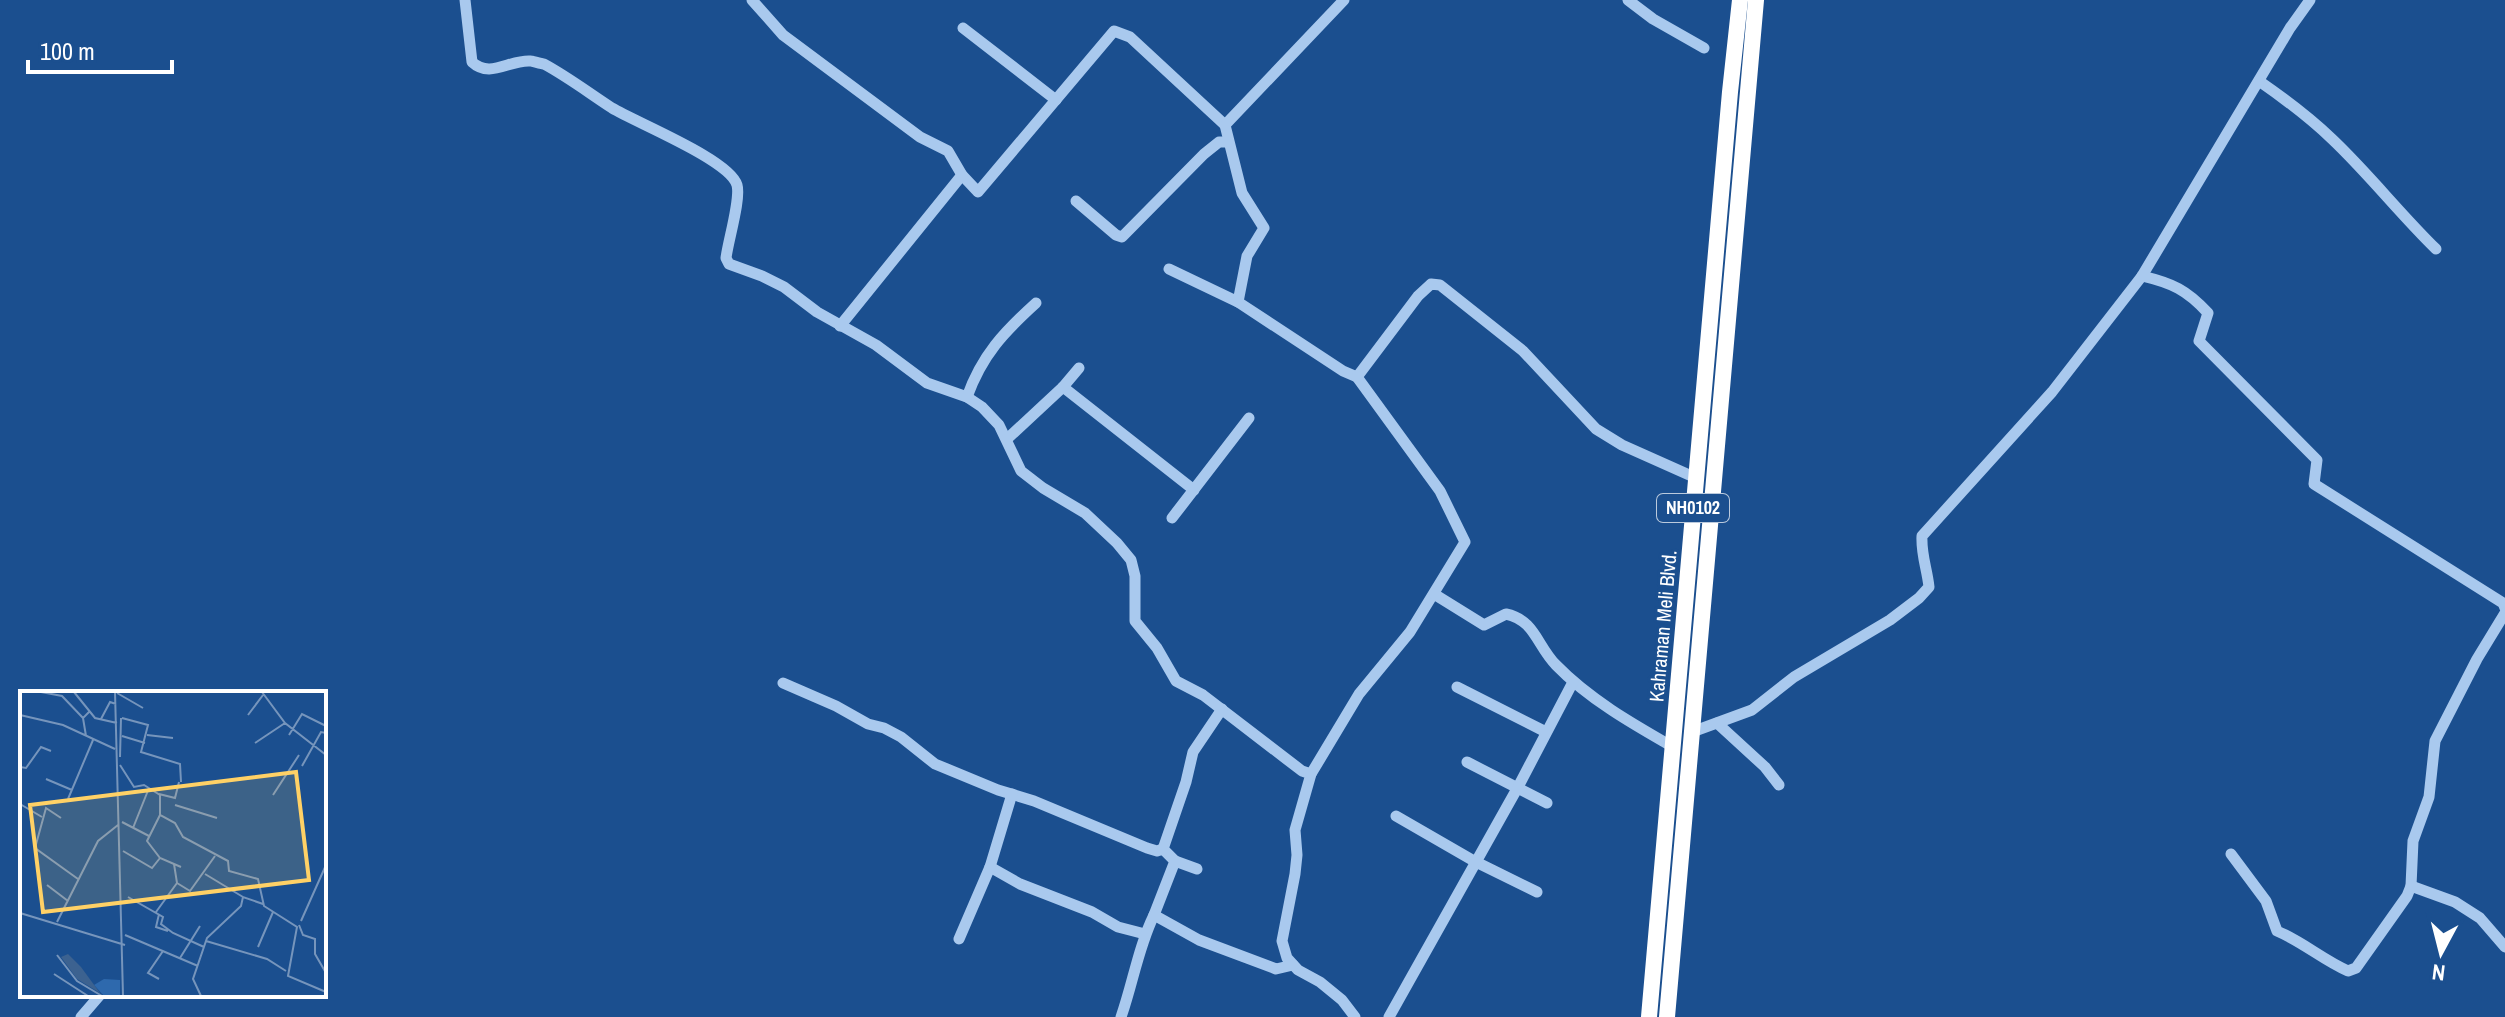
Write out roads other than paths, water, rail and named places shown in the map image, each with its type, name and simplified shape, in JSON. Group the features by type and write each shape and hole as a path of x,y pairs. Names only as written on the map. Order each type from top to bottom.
{"highway":[{"name":"Kahraman Meli Blvd.","path":"1649,1017 1740,0"},
{"name":"Kahraman Meli Blvd.","path":"1667,1017 1756,0"}],"street":[{"path":"465,0 472,62 477,67 488,70 531,61 544,64 612,108 711,159 730,173 738,195 726,258 729,264 784,287 817,312 876,345 927,383 967,397 982,407 999,425 1021,471 1085,513 1131,560 1135,576 1135,621 1157,648 1176,681 1203,695 1302,771 1311,774"},
{"path":"752,0 783,35 910,130 948,151 962,175 978,192 1114,31 1130,37 1225,125 1242,193 1264,228 1247,256 1238,302"},
{"path":"1225,125 1344,0"},
{"path":"1628,0 1653,19 1704,48"},
{"path":"1692,732 1752,710 1794,677 1890,620 1929,587 1927,569 1923,563 1922,536 2052,392 2142,276 2290,28 2310,0"},
{"path":"963,28 1056,100"},
{"path":"2259,81 2293,104 2334,141 2436,249"},
{"path":"1076,201 1122,237 1204,154 1219,142 1228,142"},
{"path":"840,326 962,175"},
{"path":"1169,269 1238,302 1357,377 1440,491 1465,542 1410,632 1359,694 1311,774 1295,830 1295,874 1282,941 1287,958 1342,1000 1355,1017"},
{"path":"2142,276 2170,282 2193,296 2208,313 2199,341 2317,460 2314,484 2503,603 2505,610 2435,741 2429,797 2413,841 2411,886 2407,896 2356,968 2348,971 2277,931 2266,901 2231,854"},
{"path":"1357,377 1418,296 1431,284 1440,285 1523,351 1596,429 1622,445 1696,478"},
{"path":"967,397 977,370 1008,329 1036,303"},
{"path":"1007,439 1079,368"},
{"path":"1063,387 1194,490"},
{"path":"1172,518 1249,418"},
{"path":"1434,594 1484,625 1506,614 1527,622 1548,657 1573,682 1630,723 1673,747"},
{"path":"1389,1017 1573,682"},
{"path":"783,683 892,733 935,764 1147,848 1163,849"},
{"path":"1457,687 1546,732"},
{"path":"1163,849 1193,752 1222,709"},
{"path":"1717,723 1765,767 1779,785"},
{"path":"1467,762 1547,803"},
{"path":"959,939 990,867 1012,794"},
{"path":"1396,816 1474,861 1537,892"},
{"path":"1163,849 1175,861 1197,869"},
{"path":"1121,1017 1145,934 1175,861"},
{"path":"990,867 1020,884 1092,912 1118,927 1145,934"},
{"path":"2411,886 2455,902 2480,918 2505,947"},
{"path":"1154,915 1199,940 1276,969 1293,965"},
{"path":"81,1017 98,997"}]}
